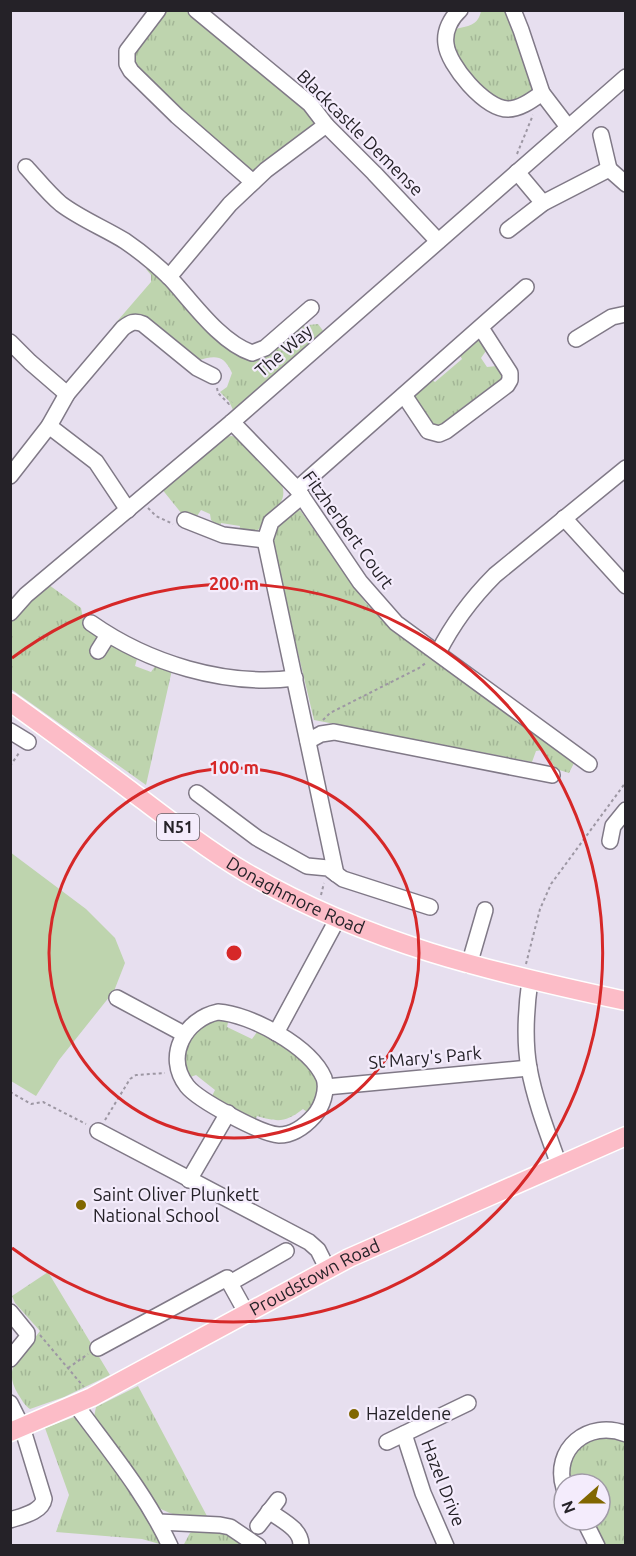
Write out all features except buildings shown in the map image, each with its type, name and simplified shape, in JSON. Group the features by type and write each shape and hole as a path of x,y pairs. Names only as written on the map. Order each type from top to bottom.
{"main road":[{"name":"Donaghmore Road","path":"10,702 188,834 246,872 310,906 401,943 469,965 626,1001"},
{"name":"Proudstown Road","path":"16,1429 84,1401 349,1258 626,1136"}],"street":[{"path":"158,10 127,51 127,64 131,71 177,116 253,182"},
{"name":"Blackcastle Demense","path":"196,10 310,104 326,125 438,241"},
{"path":"460,10 450,23 445,43 454,66 475,91 491,104 508,109 517,107 542,93"},
{"path":"513,10 542,93 568,128"},
{"name":"The Way","path":"10,613 26,596 232,422 626,77"},
{"path":"169,277 211,225 253,182 326,125"},
{"path":"601,135 609,169 626,184"},
{"path":"26,167 60,203 147,258 169,277 216,328 245,351 252,353 265,348 310,308"},
{"path":"508,230 543,202 609,169"},
{"path":"515,173 543,202"},
{"path":"332,871 314,737 295,678 265,540 271,522 299,492 526,287"},
{"path":"576,339 612,317 626,314"},
{"path":"10,476 49,426 67,394 123,328 130,323 137,321 155,332 197,368 213,376"},
{"path":"404,395 428,431 439,434 507,386 510,374 481,328"},
{"path":"10,342 30,363 67,394"},
{"name":"Fitzherbert Court","path":"232,422 299,492 378,605 396,622 590,764"},
{"path":"49,426 96,462 128,510"},
{"path":"438,653 450,630 475,595 504,568 626,468"},
{"path":"564,518 626,586"},
{"path":"184,520 223,536 265,540"},
{"path":"91,623 124,645 188,669 250,680 295,678"},
{"path":"98,651 108,635"},
{"path":"10,731 27,742"},
{"path":"314,737 334,732 552,775"},
{"path":"196,793 239,825 307,866 332,871 343,879 430,907"},
{"path":"610,841 613,826 626,810"},
{"path":"469,965 484,909"},
{"path":"276,1033 338,918"},
{"path":"526,979 529,1068 559,1165"},
{"path":"117,998 184,1034"},
{"path":"218,1012 247,1018 276,1033 306,1054 324,1077 326,1087 317,1113 301,1128 290,1133 269,1134 228,1113 196,1095 180,1072 179,1043 198,1019 218,1012"},
{"name":"St Mary's Park","path":"326,1087 529,1068"},
{"path":"189,1180 228,1113"},
{"path":"98,1131 309,1242 318,1250 328,1270"},
{"path":"230,1283 286,1251"},
{"path":"98,1348 226,1278 247,1314"},
{"path":"10,1312 27,1333 27,1338 10,1359"},
{"path":"84,1401 159,1522 170,1545"},
{"path":"387,1442 468,1403"},
{"path":"10,1404 16,1429 44,1499 39,1508 10,1520"},
{"path":"562,1472 564,1455 572,1445 592,1432 604,1429 626,1434"},
{"name":"Hazel Drive","path":"404,1434 423,1493 446,1545"},
{"path":"258,1526 274,1505 297,1532 301,1545"},
{"path":"159,1522 230,1527 258,1545"}],"path":[{"path":"515,173 517,155 542,93"},
{"path":"213,376 218,393 225,402 229,404 238,401 247,409"},
{"path":"141,499 152,513 164,520 176,525 184,520"},
{"path":"314,737 324,718 330,713 419,668 438,653"},
{"path":"526,979 540,909 551,884 626,782"},
{"path":"310,906 321,895 332,871"},
{"path":"10,1092 31,1104 43,1102 98,1131 130,1079 144,1073 180,1072"},
{"path":"39,1335 68,1368 84,1401"},
{"path":"68,1368 98,1348"}],"green space":[{"path":"169,10 190,13 309,112 314,121 312,128 257,171 252,171 195,125 134,66 133,50"},
{"path":"481,11 506,11 513,26 530,82 532,90 528,97 508,104 487,94 456,61 452,35 455,29 468,26 478,20"},
{"path":"149,267 239,353 299,326 318,324 324,332 233,410 229,401 220,392 227,387 232,373 221,359 213,357 196,361 155,325 113,326 151,282 151,275 146,269"},
{"path":"476,340 482,341 488,348 481,358 487,367 497,366 503,370 500,383 484,397 481,394 454,414 456,417 441,429 432,427 412,396 431,379 435,382 462,359 459,354"},
{"path":"232,436 239,439 281,482 283,489 280,503 253,533 239,532 240,526 221,523 220,528 211,520 210,514 201,510 197,516 182,514 161,488 223,437"},
{"path":"300,510 365,602 388,625 575,761 569,773 556,769 543,750 536,751 532,762 314,720 271,539 282,521"},
{"path":"49,585 81,608 84,624 105,643 138,655 135,666 151,672 156,665 172,670 146,785 11,689 11,621"},
{"path":"10,852 86,909 115,938 125,963 114,991 59,1060 36,1096 11,1081"},
{"path":"229,1018 227,1027 252,1039 257,1032 296,1054 314,1072 317,1098 311,1115 303,1109 281,1120 257,1116 254,1124 211,1098 215,1090 196,1075 188,1078 183,1060 188,1041 205,1021"},
{"path":"48,1272 110,1375 64,1397 30,1409 18,1394 12,1375 16,1361 40,1331 15,1303 12,1296"},
{"path":"138,1386 208,1518 181,1516 156,1506 97,1423 94,1417 96,1407"},
{"path":"74,1417 135,1497 163,1545 142,1539 56,1532 69,1495 45,1428"},
{"path":"607,1436 625,1441 625,1545 604,1545 597,1532 612,1532 612,1472 567,1472 567,1464 573,1453 595,1439"},
{"path":"196,1530 229,1533 249,1546 183,1546 190,1533"}],"place":[{"name":"Saint Oliver Plunkett National School","path":"81,1205"},
{"name":"Hazeldene","path":"354,1414"}]}
